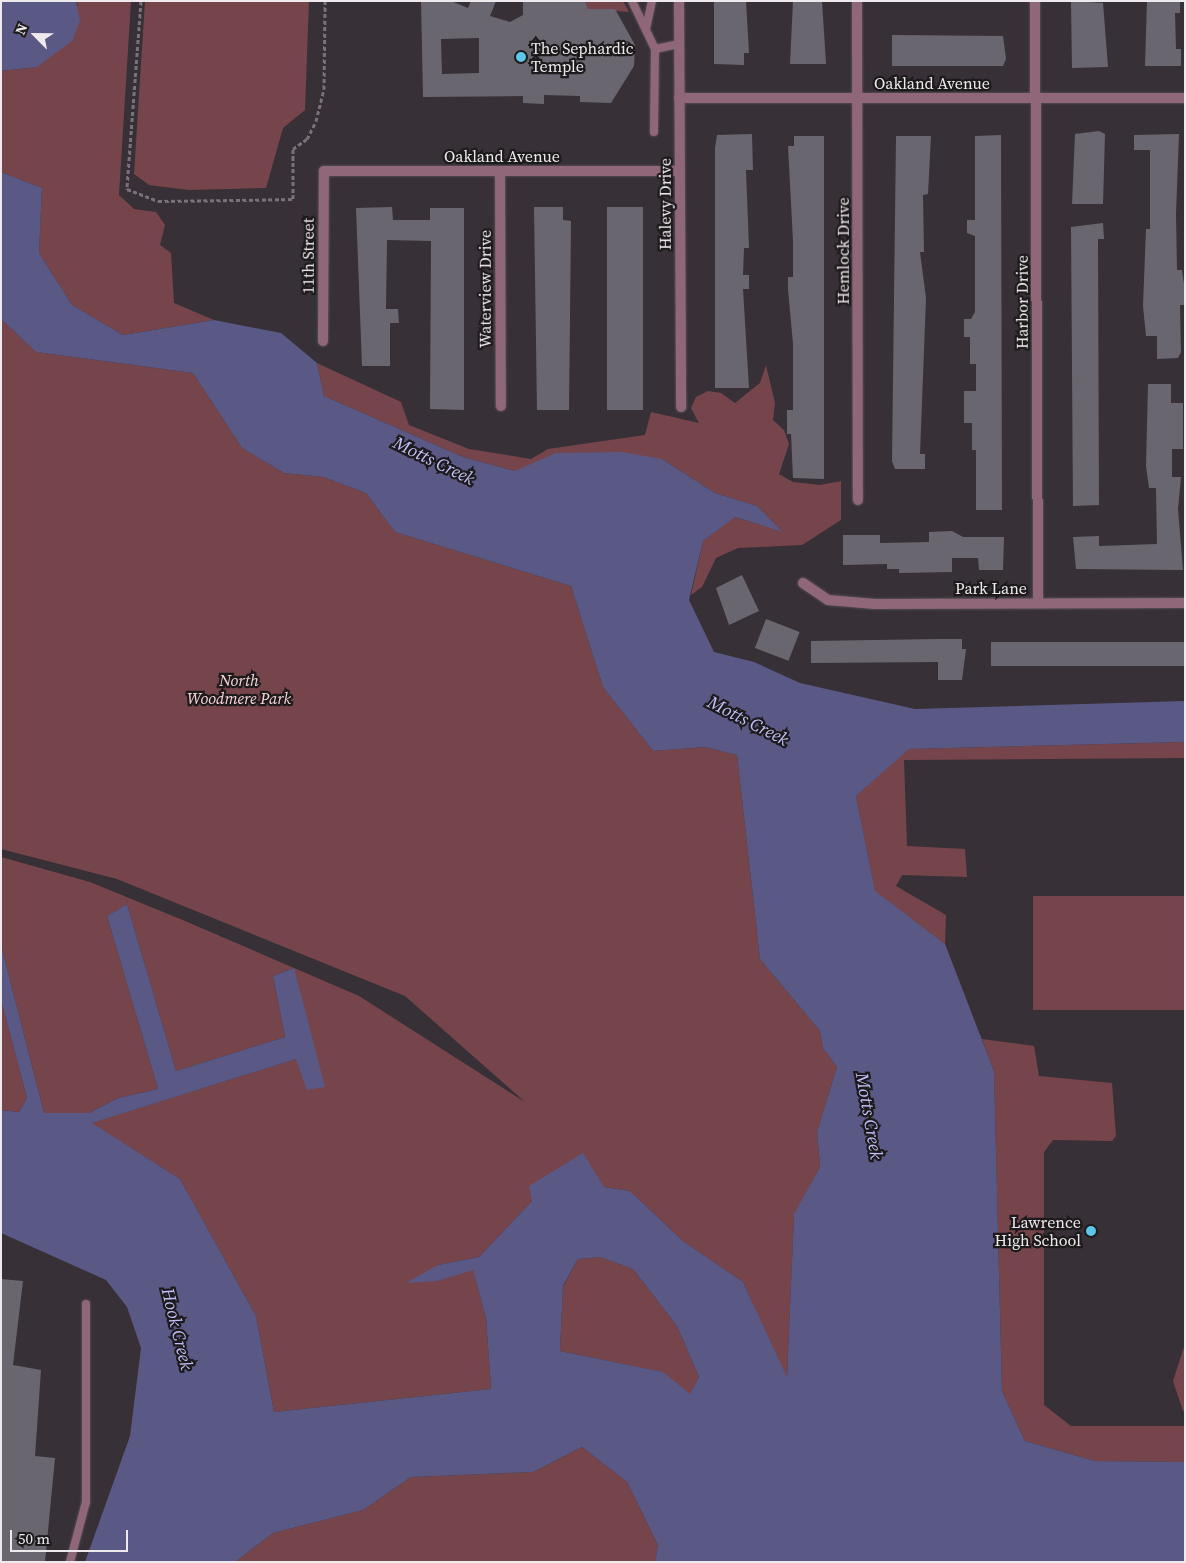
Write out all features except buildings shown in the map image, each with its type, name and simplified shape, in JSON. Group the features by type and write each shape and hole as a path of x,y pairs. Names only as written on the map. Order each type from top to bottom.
{"street":[{"name":"Halevy Drive","path":"679,1 681,406"},
{"name":"Hemlock Drive","path":"857,1 858,500"},
{"name":"Harbor Drive","path":"1035,1 1037,98 1038,603"},
{"name":"Oakland Avenue","path":"679,98 1185,98"},
{"name":"Oakland Avenue","path":"324,171 679,171"},
{"name":"11th Street","path":"322,341 324,171"},
{"name":"Waterview Drive","path":"500,172 501,406"},
{"name":"Park Lane","path":"803,583 828,600 874,604 1185,603"}],"lane":[{"path":"632,1 655,49 654,132"},
{"path":"646,29 652,1"},
{"path":"655,49 679,44"},
{"path":"70,1562 86,1502 86,1304"}],"path":[{"path":"141,1 127,189 158,201 293,199 293,149 307,139 316,121 324,88 325,1"}],"green space":[{"path":"76,1 131,1 119,195 134,209 156,212 165,225 160,245 171,253 174,303 214,320 123,335 72,305 39,253 42,188 1,172 1,71 37,67 78,5"},
{"path":"145,1 309,1 305,110 283,128 266,188 189,190 149,185 134,174"},
{"path":"585,1 623,1 629,12 588,9"},
{"name":"North Woodmere Park","path":"1,319 36,352 193,373 242,448 284,473 323,477 366,493 395,532 571,586 603,687 653,751 705,747 737,755 760,959 820,1031 823,1048 837,1067 817,1132 820,1167 794,1215 787,1378 743,1282 683,1241 630,1191 604,1187 532,1201 479,1257 438,1265 438,1281 473,1269 486,1318 491,1389 274,1412 256,1316 180,1179 91,1123 296,1059 294,968 273,976 285,1037 176,1071 127,904 107,916 158,1089 118,1098 89,1113 44,1113 1,945 1,857 90,882 185,921 359,996 525,1102 405,996 117,879 1,849"},
{"path":"317,363 401,402 409,425 469,449 531,459 548,449 645,435 651,412 699,423 691,408 696,397 708,391 721,393 735,403 760,383 766,365 775,403 773,420 784,430 789,444 779,474 793,482 820,485 841,481 841,520 802,545 738,548 716,558 702,587 691,595 703,541 734,517 782,531 757,506 715,493 662,459 515,471 463,457 324,396"},
{"path":"1185,742 1185,758 904,760 907,846 965,849 967,877 902,875 896,886 946,915 945,944 875,892 856,796 908,749"},
{"path":"1033,896 1185,896 1185,1010 1033,1010"},
{"path":"1,1000 27,1098 19,1112 1,1110"},
{"path":"982,1039 1034,1046 1039,1076 1112,1083 1116,1136 1112,1141 1053,1140 1044,1152 1044,1405 1071,1426 1185,1426 1185,1462 1095,1461 1025,1441 1002,1391 994,1071"},
{"path":"600,1257 633,1269 677,1326 699,1377 690,1395 662,1372 560,1351 563,1287 578,1259"},
{"path":"1185,1344 1185,1411 1183,1411 1173,1381"},
{"path":"582,1447 627,1482 658,1545 655,1562 235,1562 273,1533 363,1510 411,1477 533,1472"}],"water":[{"path":"1,1 76,1 80,21 72,41 37,67 1,71"},
{"path":"1,172 42,188 39,253 72,305 123,335 214,320 281,333 317,363 324,396 463,457 515,471 556,453 622,452 662,459 715,493 757,506 783,532 735,517 703,541 689,600 714,652 754,662 800,683 915,709 1185,701 1185,742 909,749 856,796 875,891 945,944 994,1071 1002,1391 1025,1441 1095,1461 1185,1462 1185,1562 655,1562 658,1545 627,1482 582,1447 533,1472 411,1477 363,1510 273,1533 235,1562 85,1562 130,1436 141,1348 127,1307 106,1280 1,1233 1,1110 19,1112 27,1098 1,1000 1,945 44,1113 89,1113 118,1098 158,1089 107,916 127,904 176,1071 285,1037 273,976 294,968 325,1087 307,1090 296,1059 92,1123 180,1179 256,1316 274,1412 491,1389 486,1318 473,1270 438,1281 406,1283 438,1265 479,1257 532,1201 529,1186 583,1153 604,1187 630,1191 683,1241 743,1282 787,1377 794,1214 820,1167 817,1132 837,1067 823,1048 820,1031 760,959 737,755 705,747 653,751 603,687 571,586 395,532 366,493 323,477 284,473 242,448 193,373 36,352 1,319","holes":["600,1257 633,1269 677,1326 699,1377 690,1394 663,1372 560,1351 563,1286 578,1259"]}],"place":[{"name":"The Sephardic Temple","path":"521,57"},
{"name":"Lawrence High School","path":"1091,1231"}],"water label":[{"name":"Motts Creek","path":"434,461"},
{"name":"Motts Creek","path":"748,721"},
{"name":"Motts Creek","path":"869,1116"},
{"name":"Hook Creek","path":"177,1329"}]}
